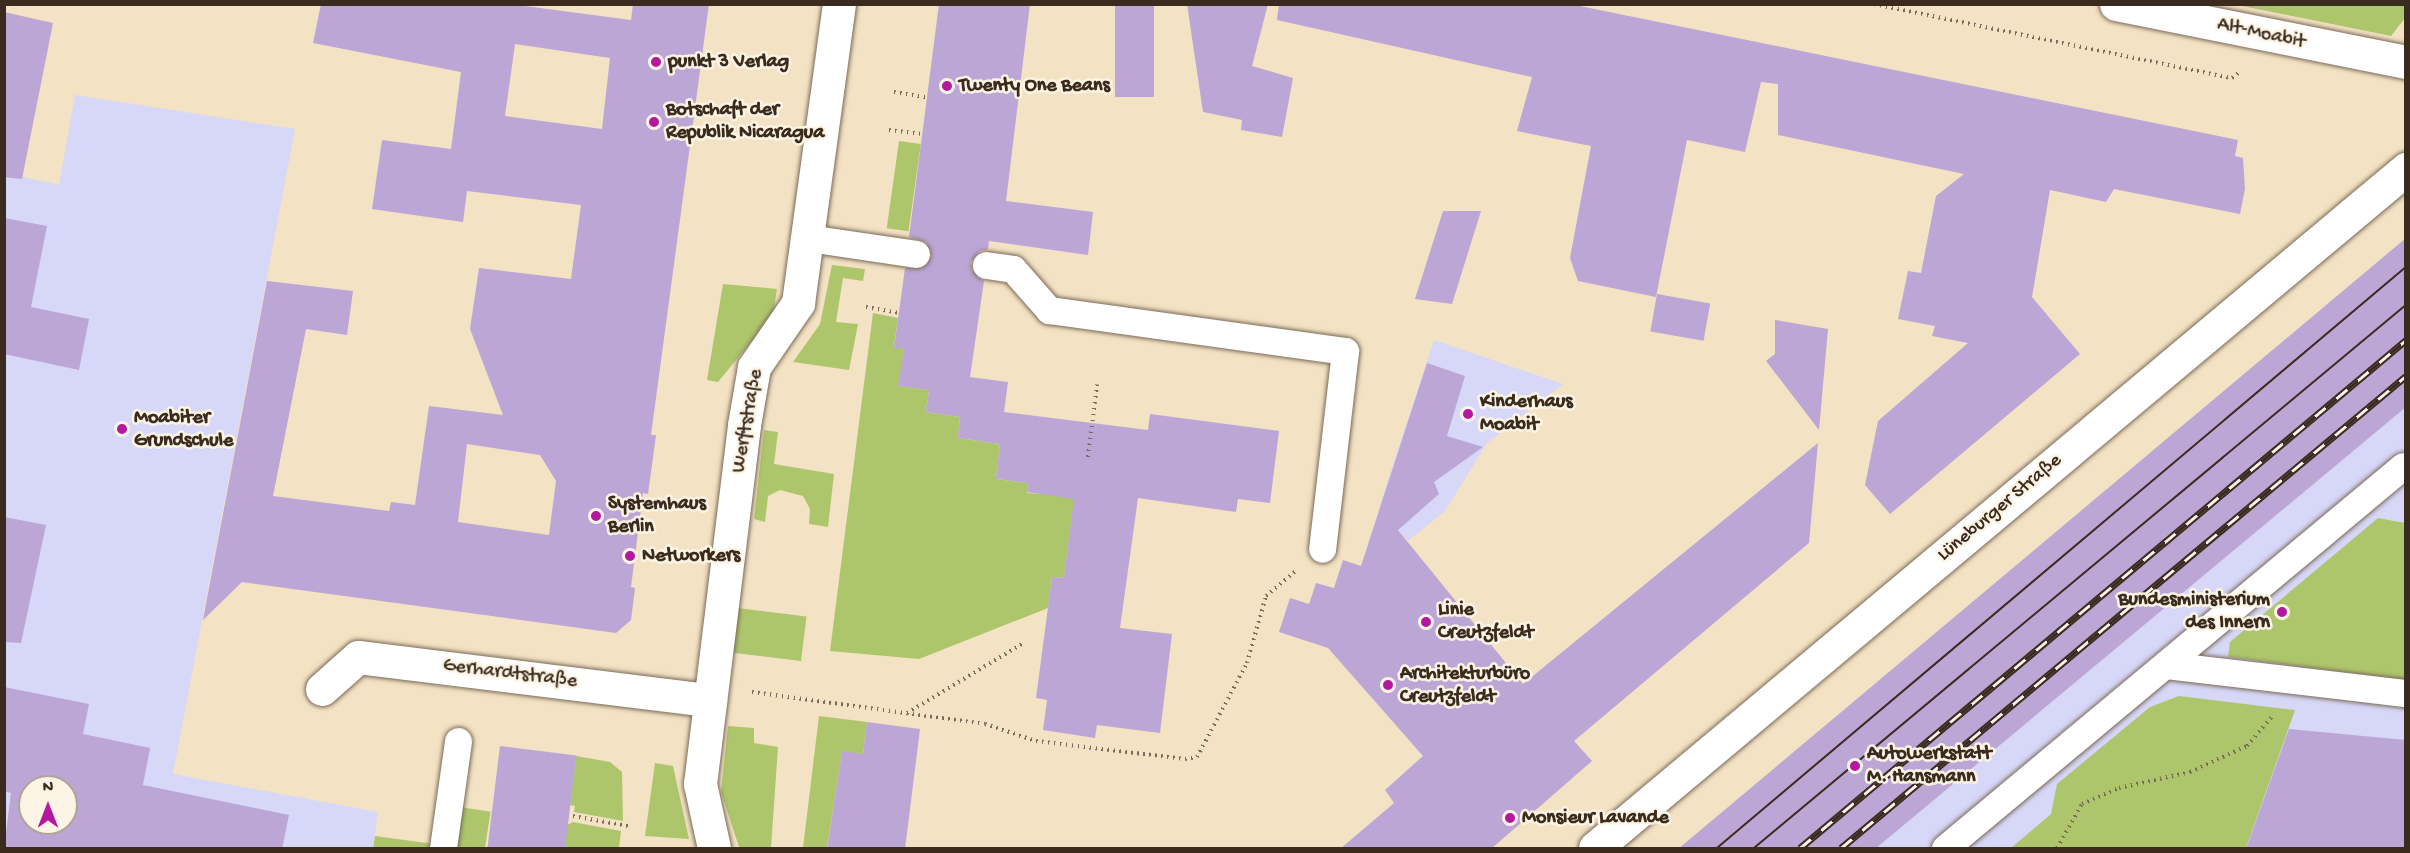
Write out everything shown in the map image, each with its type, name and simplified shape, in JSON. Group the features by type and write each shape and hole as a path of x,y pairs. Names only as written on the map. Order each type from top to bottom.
{"street":[{"name":"Werftstraße","path":"714,849 700,784 744,425 754,367 798,303 839,4"},
{"name":"Alt-Moabit","path":"2116,4 2406,62"},
{"name":"Lüneburger Straße","path":"1595,849 2406,169"},
{"name":"Gerhardtstraße","path":"322,689 358,657 711,693"}],"lane":[{"path":"808,238 916,254"},
{"path":"986,265 1013,269 1049,310 1345,351 1322,549"},
{"path":"1945,849 2403,466"},
{"path":"2166,665 2406,693"},
{"path":"443,849 458,741"}],"path":[{"path":"1874,4 2232,78 2248,65"},
{"path":"894,93 927,97"},
{"path":"889,130 922,134"},
{"path":"866,307 899,313"},
{"path":"1088,457 1098,386"},
{"path":"711,693 907,713 985,724 1036,741 1185,759 1197,757 1247,663 1266,596 1322,549"},
{"path":"907,713 1022,644"},
{"path":"2057,849 2082,804 2119,788 2190,772 2247,746 2272,718 2284,679"},
{"path":"573,816 628,826"}],"shaded area":[{"name":"Moabiter Grundschule","path":"75,95 295,129 173,774 378,812 373,848 5,848 5,173 59,185"},
{"name":"Kinderhaus Moabit","path":"1434,340 1563,384 1487,443 1445,511 1408,541 1379,508"},
{"name":"Bundesministerium des Innern","path":"2405,407 2405,848 1875,848"}],"green space":[{"path":"2237,5 2405,5 2405,18 2391,36"},
{"path":"899,141 921,144 909,231 887,228"},
{"path":"832,265 865,269 863,281 843,278 836,322 858,324 849,370 793,362 820,324"},
{"path":"723,284 777,289 773,315 718,382 707,380"},
{"path":"873,313 898,318 894,347 904,349 899,386 929,390 926,412 960,417 958,438 1000,444 996,479 1028,483 1027,493 1075,496 1064,578 1052,577 1048,608 919,659 830,651"},
{"path":"764,430 778,432 774,464 834,474 828,527 809,524 810,509 803,496 780,490 768,496 765,522 754,519"},
{"path":"2378,518 2405,523 2405,680 2228,657 2230,642"},
{"path":"738,608 806,616 801,661 733,653"},
{"path":"2179,696 2295,710 2246,848 2011,848 2051,814 2057,784 2150,707"},
{"path":"819,716 867,722 863,754 842,752 827,848 803,848"},
{"path":"728,726 754,728 754,743 778,747 771,848 739,847 721,792"},
{"path":"576,756 610,762 622,772 623,821 574,812 575,806 570,805"},
{"path":"655,763 673,766 689,839 645,836"},
{"path":"460,807 491,812 485,848 454,847"},
{"path":"573,822 621,831 619,848 564,848 567,825"},
{"path":"375,836 434,844 433,848 373,848"}],"building":[{"path":"321,4 510,4 631,20 633,4 709,4 651,435 656,435 648,494 643,493 631,587 635,588 631,620 616,633 242,582 203,620 267,281 353,291 347,335 306,329 273,496 389,511 391,502 415,505 429,406 503,415 470,329 479,268 571,279 581,205 467,191 463,222 372,209 382,140 451,149 461,72 313,43","holes":["515,44 610,58 602,129 505,116","467,444 540,455 556,481 549,535 458,522"]},
{"path":"939,4 1030,4 1006,201 1093,212 1088,255 989,241 988,249 980,251 971,262 972,271 984,281 970,377 1008,382 1004,412 1148,430 1150,414 1279,431 1270,503 1238,499 1236,512 1138,498 1120,628 1172,634 1160,733 1097,725 1095,738 1043,730 1047,700 1036,698 1052,577 1064,578 1074,499 1027,492 1028,483 996,479 1000,444 958,438 960,417 926,412 929,390 898,386 904,349 894,348 905,268 922,268 932,256 926,242 909,237"},
{"path":"1115,4 1154,4 1154,97 1115,97"},
{"path":"1187,4 1268,4 1252,66 1293,78 1282,137 1241,130 1242,120 1203,112"},
{"path":"1279,4 1570,4 2238,140 2235,156 2243,158 2245,189 2240,214 2114,189 2106,202 2050,190 2032,297 2080,354 1890,514 1865,485 1878,421 1968,343 1932,336 1935,326 1898,319 1908,271 1921,273 1936,196 1964,174 1778,135 1778,84 1761,82 1745,152 1687,140 1656,297 1578,281 1570,258 1591,146 1517,131 1532,77 1277,20"},
{"path":"4,12 53,23 22,179 4,177"},
{"path":"1443,211 1481,211 1452,304 1415,299"},
{"path":"4,218 47,226 31,307 89,319 79,370 4,354"},
{"path":"2406,238 2406,407 1875,849 1678,849"},
{"path":"1657,294 1710,303 1704,341 1650,331"},
{"path":"1775,320 1828,329 1819,430 1766,361 1775,354"},
{"path":"1427,363 1465,376 1447,436 1483,447 1434,482 1439,494 1398,530 1523,684 1818,443 1809,543 1574,741 1592,761 1491,849 1340,849 1394,803 1385,790 1423,756 1328,648 1279,632 1290,598 1309,604 1316,583 1334,588 1343,560 1361,566"},
{"path":"4,517 46,525 21,643 4,642"},
{"path":"4,687 89,704 83,734 150,748 143,785 289,815 282,849 4,849 11,793 4,791"},
{"path":"867,722 920,729 905,849 827,849 842,751 863,754"},
{"path":"2289,729 2406,740 2406,849 2246,849"},
{"path":"500,746 576,755 565,848 487,848"}],"tram line":[{"path":"1717,848 2406,267"},
{"path":"1754,848 2406,305"}],"railway":[{"path":"1800,848 2406,340"},
{"path":"1841,848 2406,376"}],"place":[{"name":"punkt 3 Verlag","path":"656,62"},
{"name":"Twenty One Beans","path":"947,86"},
{"name":"Botschaft der Republik Nicaragua","path":"654,122"},
{"name":"Kinderhaus Moabit","path":"1468,414"},
{"name":"Moabiter Grundschule","path":"122,429"},
{"name":"Systemhaus Berlin","path":"596,516"},
{"name":"Networkers","path":"630,556"},
{"name":"Bundesministerium des Innern","path":"2282,612"},
{"name":"Linie Creutzfeldt","path":"1426,622"},
{"name":"Architekturbüro Creutzfeldt","path":"1388,685"},
{"name":"Autowerkstatt M. Hansmann","path":"1855,766"},
{"name":"Monsieur Lavande","path":"1510,818"}]}
